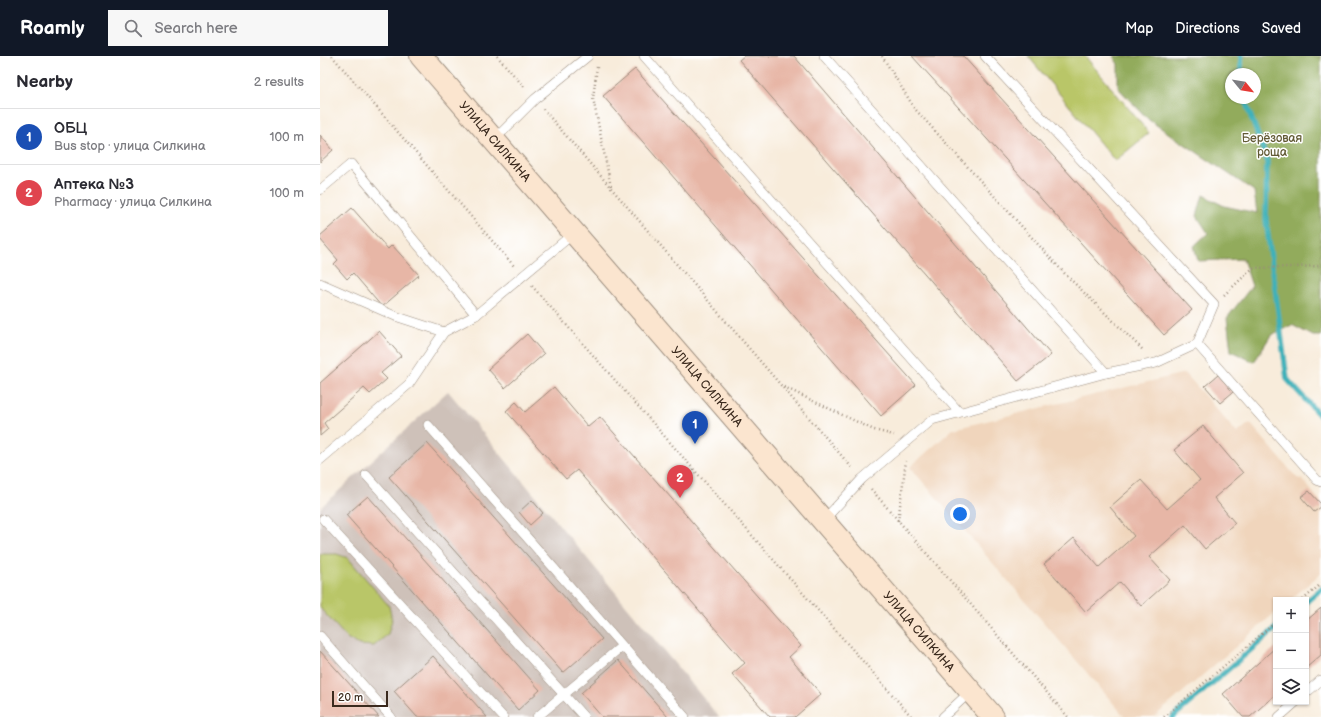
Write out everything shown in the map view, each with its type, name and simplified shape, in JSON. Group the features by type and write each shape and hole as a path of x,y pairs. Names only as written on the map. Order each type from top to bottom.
{"main road":[{"name":"УЛИЦА СИЛКИНА","path":"421,56 993,717"}],"lane":[{"path":"494,140 535,99 588,56"},
{"path":"644,56 960,412"},
{"path":"824,56 1106,373"},
{"path":"823,521 862,479 932,420 1106,373 1156,363 1197,344 1214,304 985,56"},
{"path":"320,190 351,164 476,315"},
{"path":"320,460 409,384 444,332 476,315 574,233"},
{"path":"320,283 395,316 444,332"},
{"path":"1197,344 1317,480 1321,482"},
{"path":"428,425 685,717"},
{"path":"366,475 584,717"},
{"path":"323,519 503,717"},
{"path":"320,636 391,717"},
{"path":"537,717 622,646"},
{"path":"1309,690 1321,680"},
{"path":"943,717 971,691"},
{"path":"1279,717 1293,705"}],"path":[{"path":"332,56 523,276 912,717"},
{"path":"497,56 1068,717"},
{"path":"882,56 915,109 1066,275 1156,363"},
{"path":"598,63 593,98 611,188"},
{"path":"1214,304 1253,268 1321,266"},
{"path":"781,385 874,430 910,439 901,486 898,522"},
{"path":"1306,597 1321,584"},
{"path":"1164,717 1273,625"}],"shaded area":[{"path":"1185,373 1237,433 1250,423 1297,478 1302,479 1321,502 1321,573 1293,597 1273,597 1273,615 1154,717 1125,717 910,467 953,429"},
{"path":"448,391 719,717 320,717 320,508"}],"green space":[{"path":"1028,56 1085,56 1149,133 1115,161"},
{"name":"Берёзовая роща","path":"1113,56 1321,56 1321,336 1313,336 1292,325 1271,335 1254,362 1231,351 1227,318 1252,286 1243,259 1198,261 1194,246 1208,233 1197,216 1203,195 1224,206 1257,213 1254,191 1149,120 1118,88 1118,64"},
{"path":"320,554 337,554 348,558 389,606 392,620 388,634 374,646 359,645 347,638 320,608"}],"building":[{"path":"744,56 794,56 1051,355 1018,381 739,60"},
{"path":"912,56 963,56 1192,310 1164,335"},
{"path":"635,69 916,385 881,416 603,96"},
{"path":"320,135 333,150 320,162"},
{"path":"352,208 388,249 392,245 419,275 382,307 353,273 347,279 334,264 338,260 320,239 320,236"},
{"path":"379,331 401,356 381,373 387,379 370,394 364,388 324,423 328,429 320,436 320,383"},
{"path":"527,334 544,354 505,388 488,369"},
{"path":"1218,375 1233,392 1220,403 1205,386"},
{"path":"554,387 588,427 600,417 801,646 789,657 821,694 795,717 770,717 732,674 745,663 577,470 566,479 506,411 516,402 525,412"},
{"path":"1203,426 1243,473 1214,498 1235,523 1205,549 1185,525 1149,557 1170,580 1141,606 1120,582 1086,612 1044,564 1074,538 1099,567 1134,536 1110,507 1141,480 1167,509 1200,480 1174,450"},
{"path":"427,443 602,639 563,673 389,477"},
{"path":"1309,491 1321,504 1321,507 1314,512 1301,497"},
{"path":"368,496 540,690 518,710 346,515"},
{"path":"532,500 543,513 530,525 519,512"},
{"path":"1321,608 1321,655 1309,665 1309,633 1309,618"},
{"path":"1273,650 1273,697 1250,717 1243,717 1223,694"},
{"path":"320,651 379,717 320,717"},
{"path":"433,656 487,717 417,717 394,691"},
{"path":"618,660 668,717 602,717 581,693"}],"waterway":[{"path":"1241,56 1241,68"},
{"path":"1246,104 1267,160 1266,220 1287,379 1321,417"},
{"path":"1309,599 1321,589"},
{"path":"1173,717 1273,631"}],"place":[{"name":"ОБЦ","path":"695,444"},
{"name":"Аптека №3","path":"680,498"}]}
